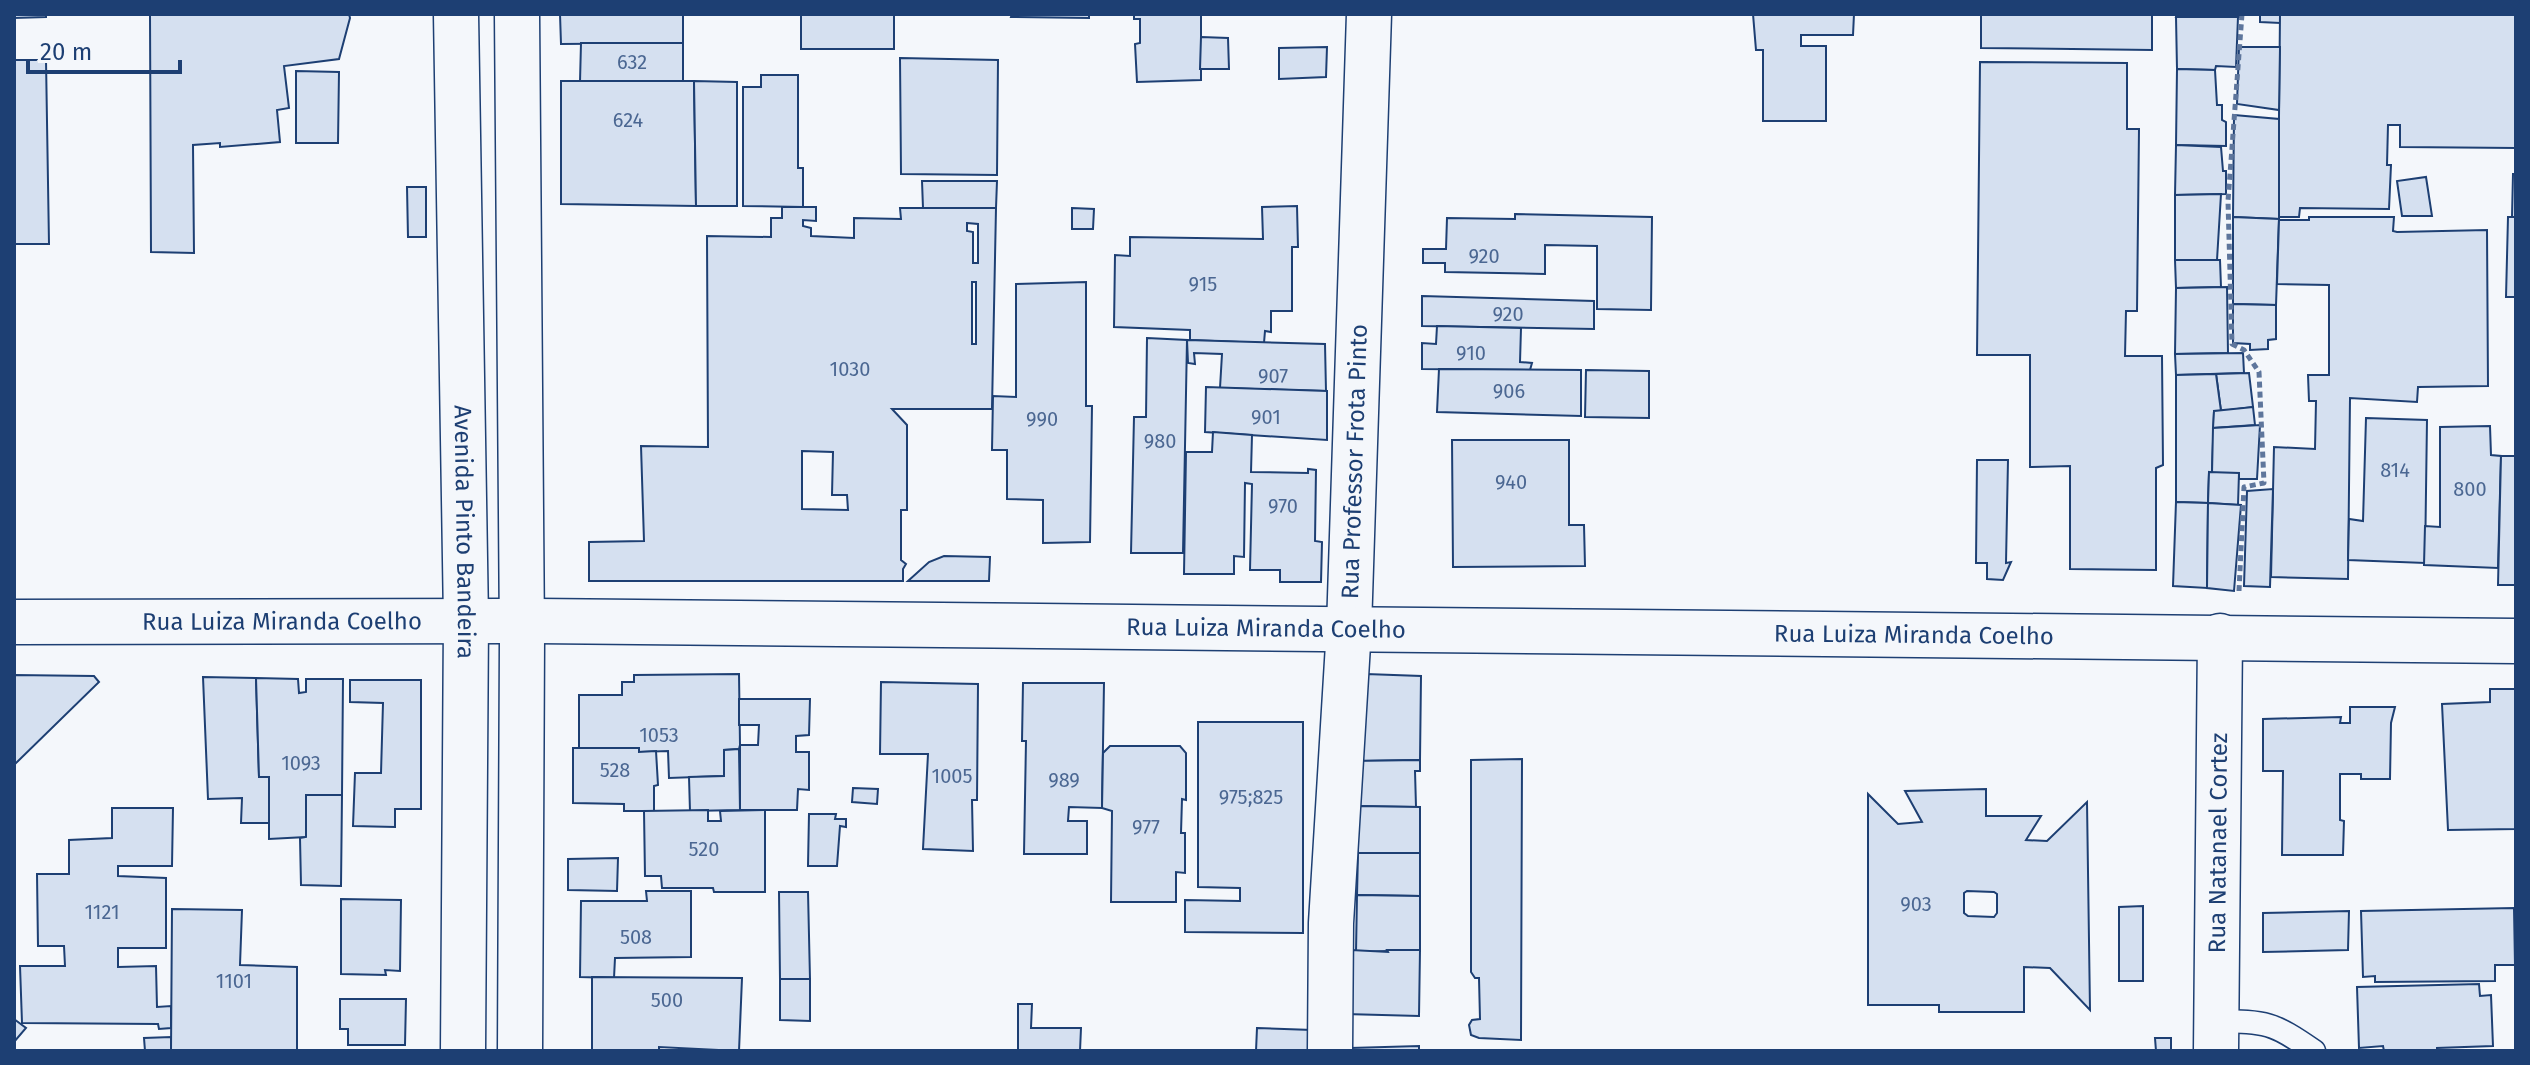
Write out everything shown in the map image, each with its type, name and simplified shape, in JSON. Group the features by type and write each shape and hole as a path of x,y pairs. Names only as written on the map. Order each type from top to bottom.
{"street":[{"name":"Avenida Pinto Bandeira","path":"456,14 466,620 463,1051"},
{"path":"517,14 522,621 520,1051"},
{"name":"Rua Professor Frota Pinto","path":"1330,1051 1331,923 1349,628 1369,14"},
{"name":"Rua Luiza Miranda Coelho","path":"14,622 466,620 2516,641"},
{"name":"Rua Natanael Cortez","path":"2216,1036 2220,636"}],"lane":[{"path":"2216,1036 2263,1022 2283,1029 2314,1051"}],"path":[{"path":"2220,636 2240,590 2244,487 2264,483 2259,372 2244,350 2232,344 2228,201 2242,14"}],"building":[{"path":"14,14 46,14 46,17 14,18"},
{"path":"150,14 349,14 350,18 339,59 284,66 289,108 277,110 280,142 220,147 220,143 193,145 194,253 151,252"},
{"path":"560,14 683,14 683,43 561,44"},
{"path":"801,14 894,14 894,49 801,49"},
{"path":"1012,14 1089,14 1089,18 1011,17"},
{"path":"1134,14 1201,14 1201,80 1137,82 1135,44 1140,43 1140,19 1134,19"},
{"path":"1753,14 1854,14 1853,35 1801,35 1801,46 1826,46 1826,121 1763,121 1763,50 1756,50"},
{"path":"1981,14 2152,14 2152,50 1981,48"},
{"path":"2177,14 2240,14 2239,17 2176,17"},
{"path":"2260,14 2280,14 2280,23 2260,22"},
{"path":"2280,14 2516,14 2516,148 2400,147 2400,125 2388,125 2387,165 2391,165 2389,209 2300,208 2299,217 2278,217"},
{"path":"2176,17 2238,17 2236,67 2177,69"},
{"path":"1201,37 1228,38 1229,69 1200,69"},
{"path":"581,43 683,43 683,82 580,82"},
{"path":"1327,47 1326,77 1279,79 1279,48"},
{"path":"2239,47 2280,47 2279,110 2237,104"},
{"path":"900,58 998,60 997,175 901,174"},
{"path":"14,60 46,60 49,244 14,244"},
{"path":"1980,62 2127,63 2127,129 2139,129 2137,311 2126,311 2125,356 2162,356 2163,465 2156,468 2156,570 2070,569 2070,466 2030,467 2030,355 1977,355"},
{"path":"2177,69 2215,70 2217,105 2222,105 2222,120 2226,122 2226,146 2176,145"},
{"path":"296,71 339,72 338,143 296,143"},
{"path":"761,75 798,75 798,168 803,168 803,207 743,206 743,87 761,87"},
{"path":"561,81 694,81 696,206 561,204"},
{"path":"694,81 737,82 737,206 696,206"},
{"path":"2234,115 2279,119 2279,219 2233,217"},
{"path":"2176,145 2221,147 2223,171 2226,171 2226,194 2175,195"},
{"path":"2513,174 2516,174 2516,217 2512,217"},
{"path":"2426,177 2432,216 2402,216 2397,181"},
{"path":"922,181 997,181 996,208 923,208"},
{"path":"407,187 426,187 426,237 408,237"},
{"path":"2221,194 2217,260 2175,260 2175,195"},
{"path":"1297,206 1298,247 1292,247 1292,311 1271,311 1271,332 1265,331 1264,343 1190,340 1190,330 1114,327 1115,255 1130,256 1130,237 1263,239 1262,207"},
{"path":"782,207 816,207 816,221 803,220 803,226 811,228 811,236 854,238 854,218 901,219 900,208 996,208 992,409 892,409 907,425 907,510 901,510 901,560 906,564 903,581 589,581 589,542 644,541 641,446 708,447 707,236 771,237 771,218 782,218","holes":["967,223 978,224 978,263 973,263 973,232 967,231","972,282 976,282 976,344 972,344","802,451 833,452 832,495 847,495 848,510 802,509"]},
{"path":"1072,208 1094,209 1093,229 1072,229"},
{"path":"1515,214 1652,217 1651,310 1597,309 1597,246 1545,245 1545,274 1445,272 1445,263 1423,263 1423,249 1446,249 1447,218 1515,219"},
{"path":"2233,217 2279,219 2276,305 2233,304"},
{"path":"2309,217 2394,217 2393,231 2397,232 2487,230 2488,386 2418,387 2417,402 2350,398 2348,579 2271,577 2274,447 2315,449 2316,401 2309,401 2308,375 2329,375 2329,285 2277,284 2279,220 2309,220"},
{"path":"2508,217 2516,217 2516,297 2506,297"},
{"path":"2175,260 2220,260 2221,287 2176,288"},
{"path":"1086,282 1086,406 1092,406 1090,542 1043,543 1043,500 1007,499 1007,450 992,450 993,396 1016,397 1016,284"},
{"path":"2227,287 2228,353 2175,354 2176,288"},
{"path":"1422,296 1594,301 1594,329 1422,326"},
{"path":"2233,304 2276,305 2276,339 2268,340 2268,349 2250,350 2250,344 2233,343"},
{"path":"1437,326 1521,328 1520,362 1532,363 1530,370 1422,369 1422,343 1436,344"},
{"path":"1147,338 1187,340 1183,553 1131,553 1134,417 1146,417"},
{"path":"1187,340 1325,344 1326,391 1220,388 1222,354 1194,353 1195,364 1188,363"},
{"path":"2243,353 2244,373 2176,375 2175,354"},
{"path":"1439,369 1581,370 1581,416 1437,412"},
{"path":"1586,370 1649,371 1649,418 1585,417"},
{"path":"2249,373 2253,407 2221,411 2216,374"},
{"path":"2216,374 2221,411 2214,411 2208,503 2176,502 2176,375"},
{"path":"1206,387 1327,391 1327,440 1205,432"},
{"path":"2253,407 2255,425 2213,428 2214,411"},
{"path":"2366,418 2427,420 2425,563 2348,560 2349,519 2363,521"},
{"path":"2260,425 2257,479 2239,479 2239,473 2212,473 2213,428"},
{"path":"2490,426 2491,455 2501,456 2498,568 2424,565 2425,526 2440,527 2440,427"},
{"path":"1213,432 1252,435 1251,472 1308,473 1308,469 1316,470 1315,541 1322,542 1321,582 1280,582 1280,570 1250,570 1252,484 1245,483 1244,557 1234,556 1234,574 1184,574 1186,452 1212,452"},
{"path":"1452,440 1569,440 1569,525 1584,525 1585,566 1453,567"},
{"path":"2501,456 2516,456 2516,585 2498,585"},
{"path":"1977,460 2008,460 2006,563 2011,562 2003,580 1987,579 1987,563 1976,563"},
{"path":"2209,472 2239,473 2238,505 2208,503"},
{"path":"2273,489 2270,587 2244,586 2247,491"},
{"path":"2176,502 2208,503 2207,588 2173,586"},
{"path":"2208,503 2241,505 2234,591 2207,588"},
{"path":"944,556 990,557 989,581 908,581 929,562"},
{"path":"739,674 740,745 739,749 724,750 724,776 669,778 668,751 579,749 579,695 622,695 622,682 634,682 634,675"},
{"path":"1366,674 1421,676 1420,760 1361,761"},
{"path":"14,675 94,676 99,682 14,765"},
{"path":"203,677 256,678 259,777 269,777 269,823 241,823 242,798 208,799"},
{"path":"256,678 298,679 299,693 306,692 306,679 343,679 342,795 306,795 306,837 269,839 269,777 259,777"},
{"path":"350,680 421,680 421,809 395,809 395,827 353,826 355,773 381,773 383,703 350,702"},
{"path":"881,682 978,684 977,800 972,800 973,851 923,849 928,754 880,754"},
{"path":"1023,683 1104,683 1102,808 1069,807 1068,821 1087,821 1087,854 1024,854 1026,741 1022,741"},
{"path":"2490,689 2516,689 2516,829 2448,830 2442,704 2490,702"},
{"path":"739,699 810,699 809,735 796,736 796,752 809,752 809,790 798,789 797,810 740,810 740,745 758,745 759,725 739,725"},
{"path":"2350,707 2395,707 2391,723 2390,779 2361,779 2361,774 2340,774 2343,855 2282,855 2283,771 2263,771 2263,719 2341,717 2340,723 2350,723"},
{"path":"1198,722 1303,722 1303,933 1185,932 1185,900 1240,901 1240,888 1198,887"},
{"path":"1110,746 1180,746 1186,753 1186,800 1182,799 1181,833 1185,833 1185,873 1176,872 1176,902 1111,902 1112,811 1102,808 1103,753"},
{"path":"573,748 656,751 658,785 654,786 654,811 624,811 624,804 573,803"},
{"path":"739,749 740,810 690,811 689,777 724,776 724,750"},
{"path":"1522,759 1521,1040 1479,1038 1471,1035 1469,1025 1472,1020 1480,1019 1479,978 1471,972 1471,760"},
{"path":"1420,760 1420,771 1415,771 1416,807 1350,806 1351,761"},
{"path":"853,788 878,789 877,804 852,802"},
{"path":"1986,789 1986,816 2041,816 2026,840 2047,841 2087,802 2090,1010 2050,968 2024,967 2024,1012 1939,1012 1939,1005 1868,1005 1868,794 1898,824 1922,822 1905,791","holes":["1964,893 1997,894 1997,913 1994,917 1968,916 1964,913"]},
{"path":"306,795 342,795 341,886 301,885 300,838 306,837"},
{"path":"1358,806 1420,807 1420,853 1358,853"},
{"path":"112,808 173,808 172,866 118,866 118,876 166,878 166,948 118,948 118,967 156,966 157,1007 171,1006 171,1028 159,1029 158,1024 22,1023 20,966 65,966 64,946 38,946 37,874 69,874 69,840 112,838"},
{"path":"708,810 708,821 721,821 720,811 765,810 765,892 662,888 661,876 645,876 644,811"},
{"path":"809,814 836,814 835,819 846,819 846,827 840,826 837,866 808,866"},
{"path":"1358,853 1420,853 1420,896 1357,895"},
{"path":"618,858 617,891 568,890 568,859"},
{"path":"646,891 691,891 691,957 615,958 614,978 580,977 581,901 647,901"},
{"path":"779,892 808,892 810,979 780,979"},
{"path":"1357,895 1420,896 1420,950 1356,952"},
{"path":"341,899 401,900 400,971 385,970 386,975 341,974"},
{"path":"2143,906 2143,981 2119,981 2119,907"},
{"path":"2514,908 2515,965 2495,965 2495,981 2375,982 2375,976 2363,977 2361,911"},
{"path":"172,909 242,910 240,965 297,967 297,1051 171,1051"},
{"path":"2349,911 2348,950 2263,952 2263,913"},
{"path":"1351,950 1420,950 1419,1016 1345,1014"},
{"path":"592,977 742,978 739,1051 659,1047 659,1051 592,1051"},
{"path":"780,979 810,979 810,1021 780,1020"},
{"path":"2479,984 2480,996 2491,995 2493,1046 2437,1048 2437,1051 2384,1051 2383,1046 2359,1048 2357,987"},
{"path":"340,999 406,999 405,1045 348,1045 348,1029 340,1029"},
{"path":"1018,1004 1032,1004 1031,1028 1081,1028 1080,1051 1018,1051"},
{"path":"14,1019 26,1028 14,1042"},
{"path":"1257,1028 1312,1030 1312,1051 1256,1051"},
{"path":"171,1037 171,1051 145,1051 144,1038"},
{"path":"2155,1038 2171,1038 2171,1051 2156,1051"},
{"path":"1419,1046 1419,1051 1344,1051 1350,1048"}]}
